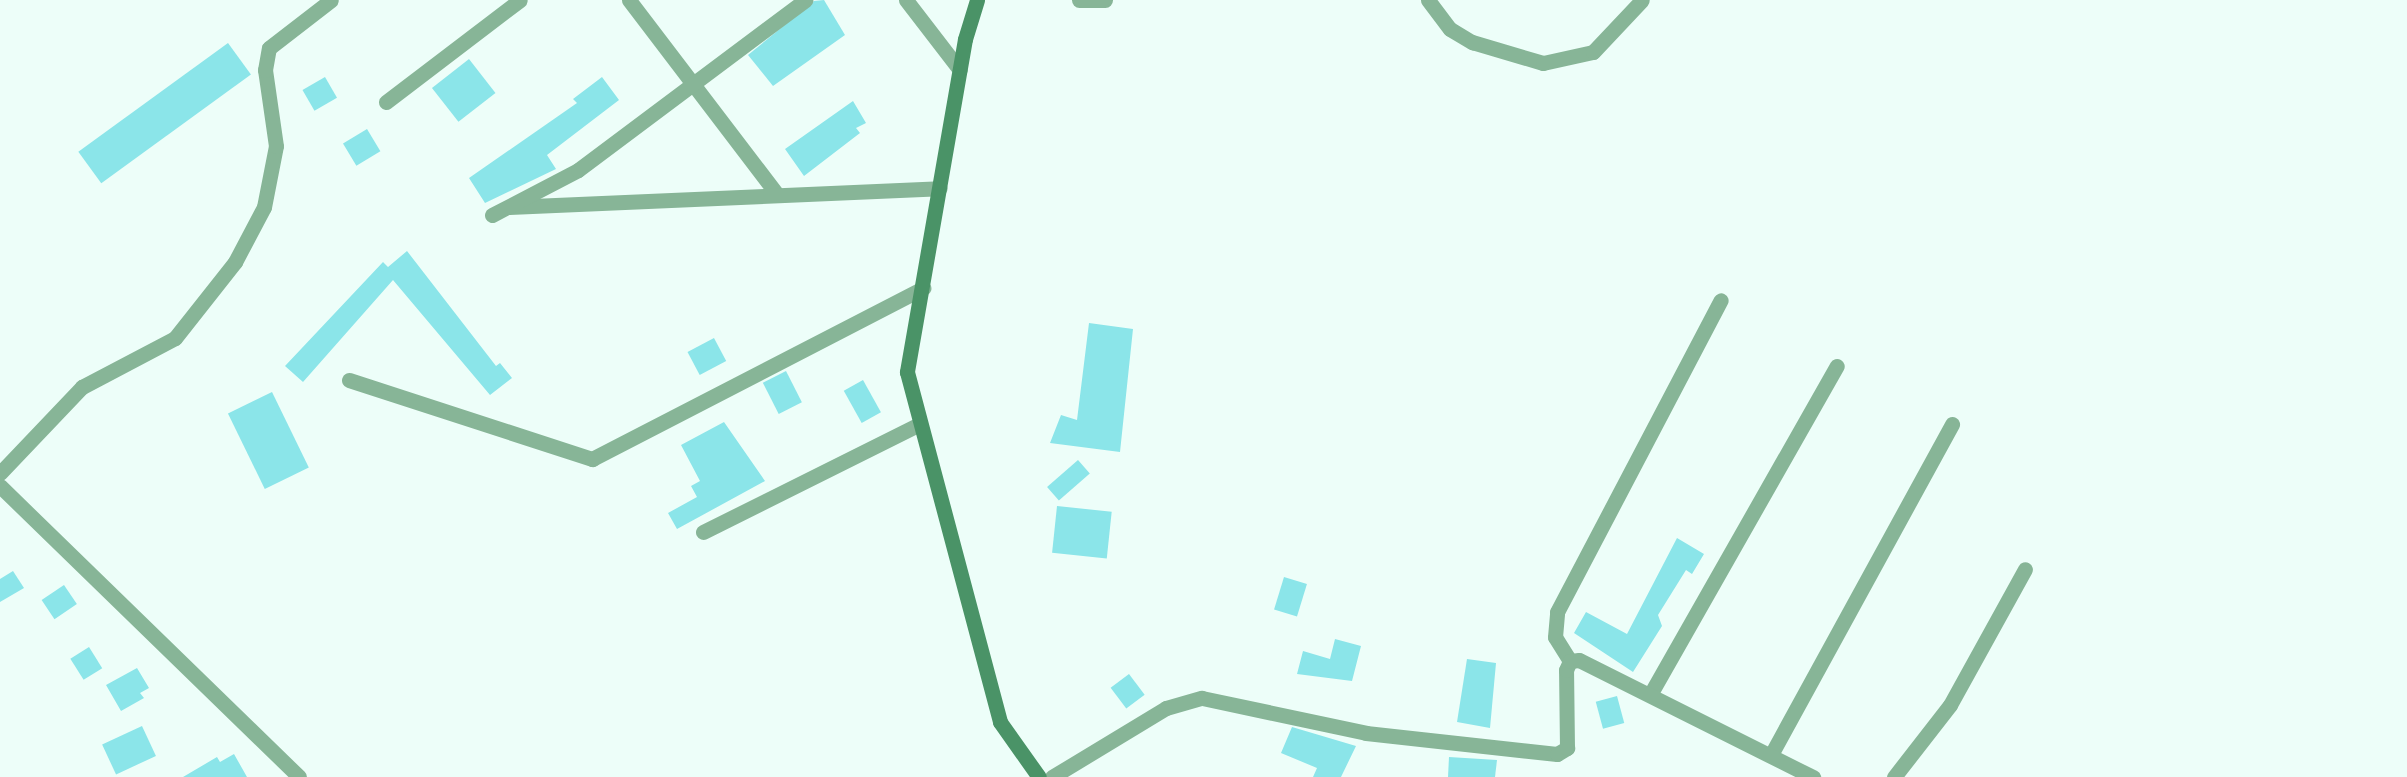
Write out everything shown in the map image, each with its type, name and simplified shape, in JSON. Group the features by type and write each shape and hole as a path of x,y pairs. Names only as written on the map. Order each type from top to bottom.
{"main road":[{"path":"977,0 960,70 924,288 907,372 1000,722 1040,777"}],"street":[{"path":"0,473 82,387 174,338 235,262 264,207 276,146 265,70 269,48 331,0"},
{"path":"386,102 520,0"},
{"path":"629,0 696,84 777,194"},
{"path":"492,215 578,170 696,84 805,0"},
{"path":"906,0 960,70"},
{"path":"1079,0 1105,0"},
{"path":"1428,0 1450,29 1472,42 1543,63 1593,52 1642,0"},
{"path":"509,207 940,188"},
{"path":"349,380 592,459 924,288"},
{"path":"1052,777 1166,708 1202,698 1366,734 1557,754 1567,748 1570,661 1555,637 1557,612 1720,300"},
{"path":"1651,693 1837,366"},
{"path":"703,532 920,424"},
{"path":"1772,753 1952,424"},
{"path":"0,486 299,777"},
{"path":"1894,777 1950,705 2025,569"},
{"path":"1570,661 1580,660 1651,693 1772,753 1813,777"}],"building":[{"path":"824,0 845,35 773,86 748,55 814,1"},
{"path":"228,43 251,75 101,183 78,152"},
{"path":"469,59 495,93 458,122 432,88"},
{"path":"325,77 337,98 314,111 302,90"},
{"path":"602,77 619,100 547,155 556,169 485,203 469,178 577,103 573,99"},
{"path":"853,101 866,123 856,128 860,133 804,176 785,149"},
{"path":"367,129 380,151 356,166 343,143"},
{"path":"407,251 496,366 500,363 512,378 490,395 393,280 303,382 285,366 383,262 388,267"},
{"path":"1089,323 1133,329 1120,452 1050,443 1061,415 1077,420"},
{"path":"714,338 726,361 700,375 688,352"},
{"path":"786,371 802,402 779,414 763,383"},
{"path":"863,380 881,412 862,423 844,391"},
{"path":"272,392 309,467 265,489 228,413"},
{"path":"724,422 765,481 677,529 668,513 697,497 691,486 700,481 681,445"},
{"path":"1078,460 1090,474 1059,500 1047,487"},
{"path":"1057,506 1112,512 1107,558 1052,553"},
{"path":"1677,538 1704,554 1692,574 1686,570 1658,615 1662,626 1633,672 1574,633 1586,612 1627,634"},
{"path":"13,571 24,588 0,602 0,579"},
{"path":"1284,577 1307,584 1297,617 1274,610"},
{"path":"64,585 77,604 54,619 42,600"},
{"path":"1335,639 1361,646 1352,681 1297,674 1303,651 1330,659"},
{"path":"89,647 102,668 84,680 70,659"},
{"path":"1467,659 1496,663 1490,728 1457,722"},
{"path":"137,668 149,688 140,693 144,698 121,711 106,685"},
{"path":"1129,674 1145,695 1126,709 1111,688"},
{"path":"1617,696 1624,723 1603,729 1596,702"},
{"path":"142,726 156,756 116,775 102,745"},
{"path":"1292,727 1356,746 1341,777 1313,777 1317,768 1281,753"},
{"path":"234,754 247,777 183,777 217,757 220,762"},
{"path":"1449,757 1497,760 1495,777 1448,777"}]}
